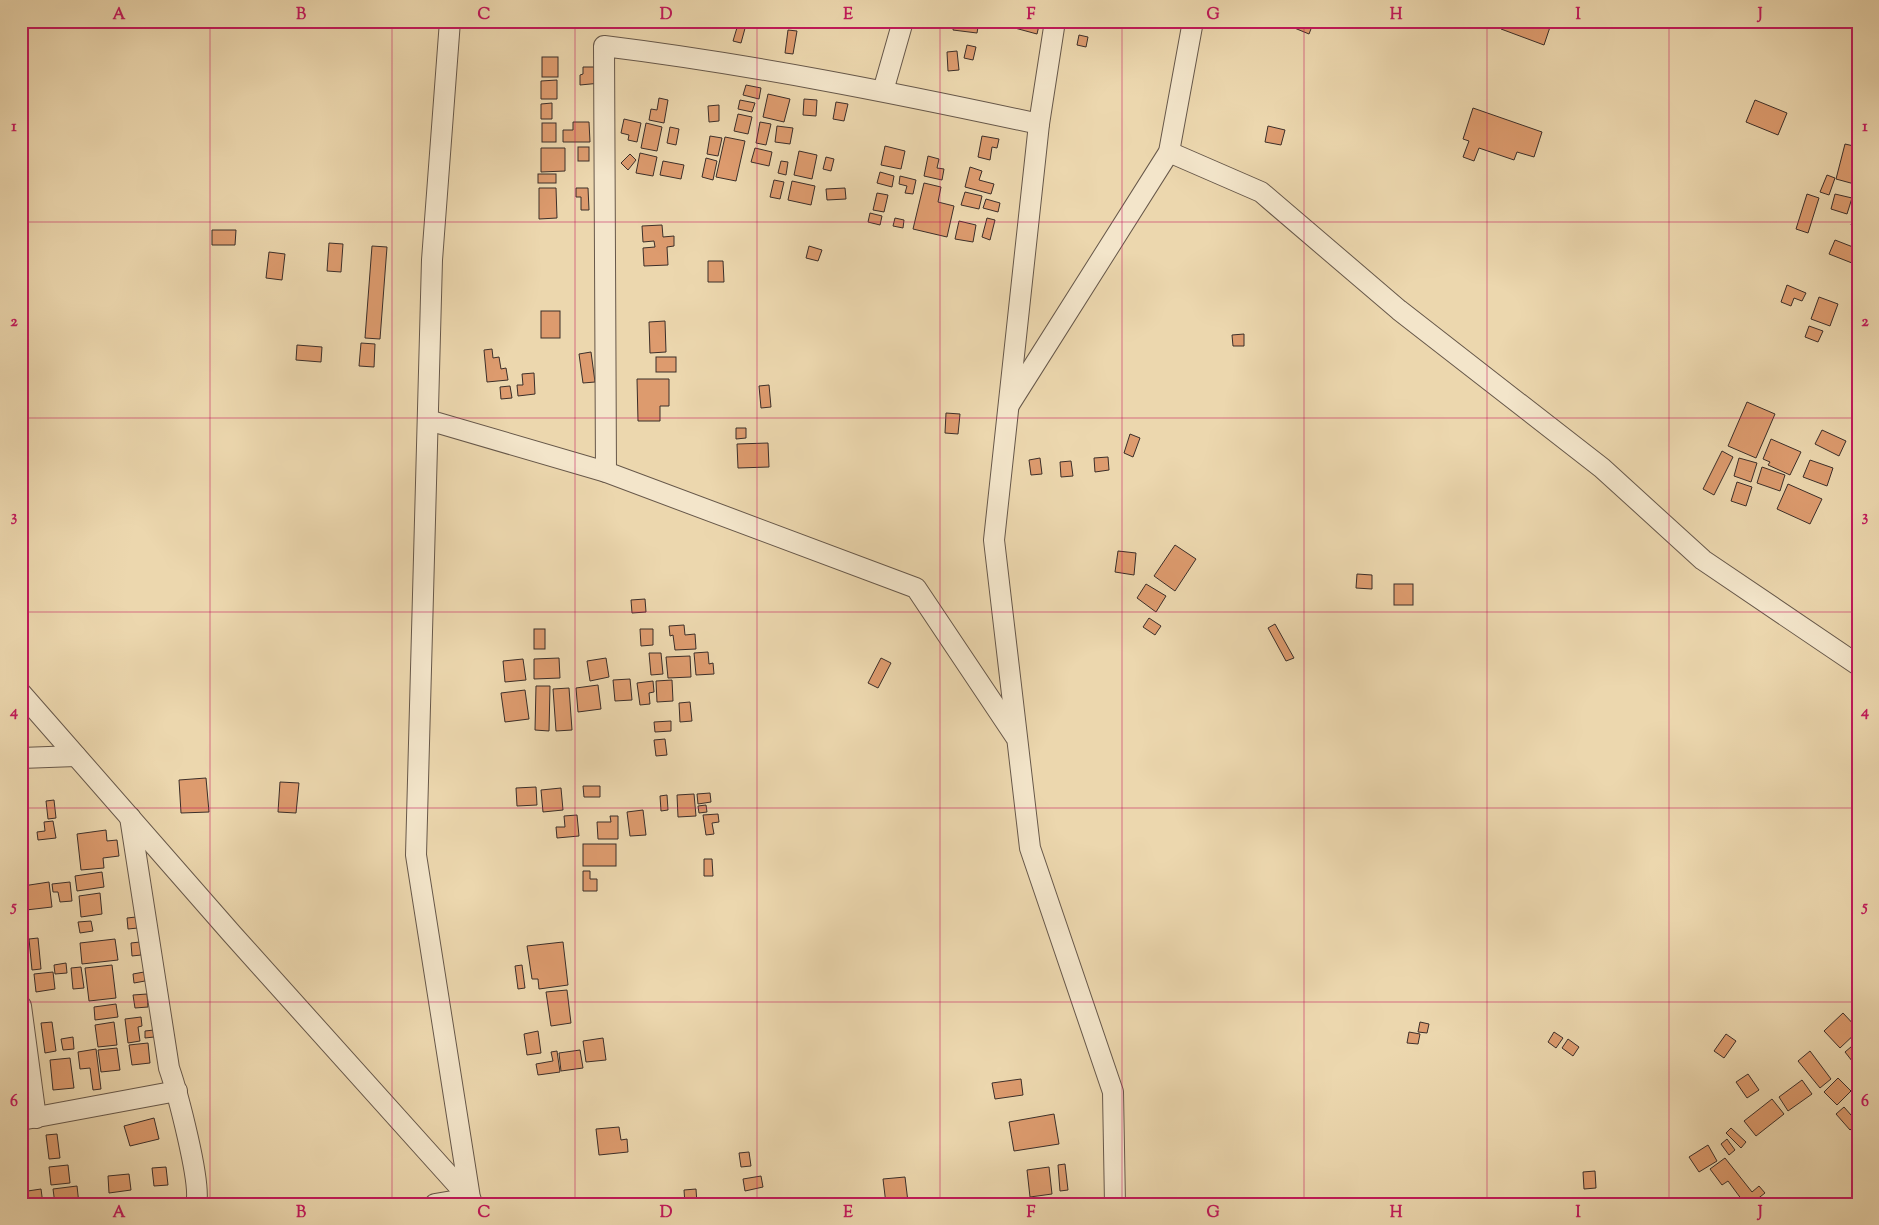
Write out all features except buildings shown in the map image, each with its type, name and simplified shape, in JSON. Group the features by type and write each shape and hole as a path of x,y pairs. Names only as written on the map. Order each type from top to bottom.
{"street":[{"path":"450,21 432,260 416,855 471,1201"},
{"path":"883,91 903,21"},
{"path":"1055,21 1039,124 994,540 1030,848 1113,1092 1115,1204"},
{"path":"1007,409 1168,152 1193,21"},
{"path":"606,472 604,46 684,56 883,91 1039,124"},
{"path":"1168,152 1261,192 1399,310 1602,468 1703,560 1858,665"},
{"path":"428,420 606,472 916,588 1018,739"},
{"path":"21,693 245,949 471,1201"},
{"path":"21,758 76,756"},
{"path":"130,817 169,1068 177,1091 195,1181 196,1204"},
{"path":"21,1006 29,1119 177,1091"},
{"path":"435,1204 471,1201"}]}
